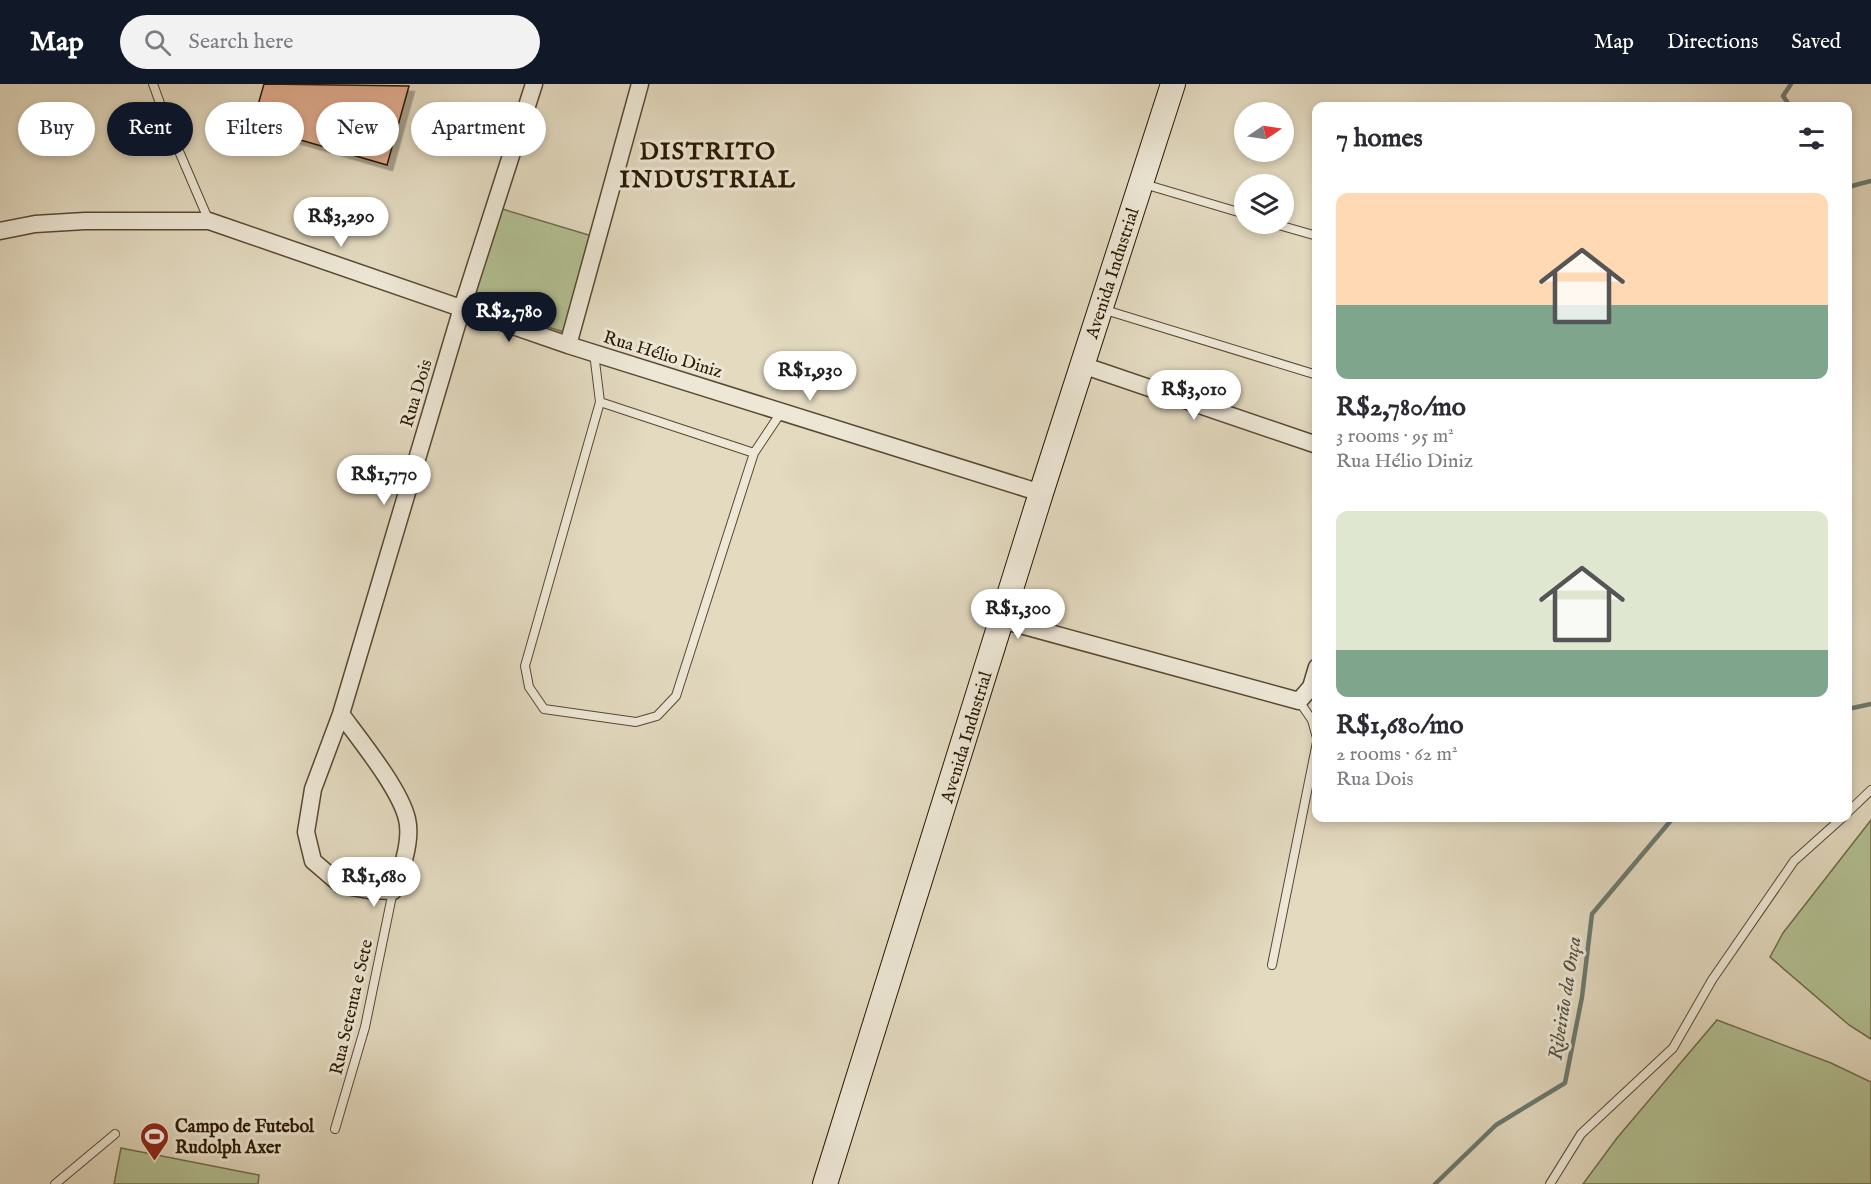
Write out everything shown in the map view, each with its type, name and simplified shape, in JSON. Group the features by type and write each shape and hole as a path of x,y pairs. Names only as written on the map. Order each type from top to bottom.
{"street":[{"name":"Rua Dois","path":"393,891 368,890 341,885 312,861 306,832 313,789 340,714 462,308 534,84"},
{"path":"568,345 640,84"},
{"name":"Avenida Industrial","path":"825,1184 1041,492 1173,84"},
{"name":"Rua Hélio Diniz","path":"0,231 35,224 85,221 209,221 568,345 1041,492"},
{"path":"1082,365 1312,443"},
{"path":"1002,620 1299,701 1312,684"},
{"path":"340,714 385,775 407,820 404,866 393,891"}],"lane":[{"path":"153,84 169,128 209,221"},
{"path":"1141,183 1234,211"},
{"path":"1294,229 1312,235"},
{"path":"1100,309 1312,373"},
{"path":"594,353 600,402 525,666 529,687 544,709 636,722 657,716 676,696 754,453 782,411"},
{"path":"600,402 754,453"},
{"path":"1299,701 1312,720"},
{"path":"1272,965 1312,765"},
{"path":"1852,808 1871,790"},
{"path":"1550,1184 1581,1134 1673,1047 1712,980 1794,861 1838,822"},
{"name":"Rua Setenta e Sete","path":"336,1130 365,1027 393,891"},
{"path":"55,1184 115,1134"}],"green space":[{"path":"499,208 592,236 564,332 470,303"},
{"path":"1871,820 1871,1039 1849,1025 1770,957 1783,933"},
{"path":"1717,1020 1831,1063 1871,1082 1871,1184 1583,1184 1617,1138"},
{"name":"Campo de Futebol Rudolph Axer","path":"121,1148 259,1175 258,1184 114,1184"}],"building":[{"path":"264,84 409,86 399,122 399,102 316,102 316,144 304,141 304,102 259,102"},
{"path":"356,156 390,156 387,165"}],"waterway":[{"name":"Ribeirão da Onça","path":"1787,102 1783,96 1791,84"},
{"name":"Ribeirão da Onça","path":"1852,186 1871,181"},
{"name":"Ribeirão da Onça","path":"1852,708 1871,704"},
{"name":"Ribeirão da Onça","path":"1435,1184 1496,1125 1565,1083 1582,997 1592,914 1670,822"}],"place":[{"name":"Campo de Futebol Rudolph Axer","path":"154,1162"}],"district":[{"name":"DISTRITO INDUSTRIAL","path":"708,165"}]}
